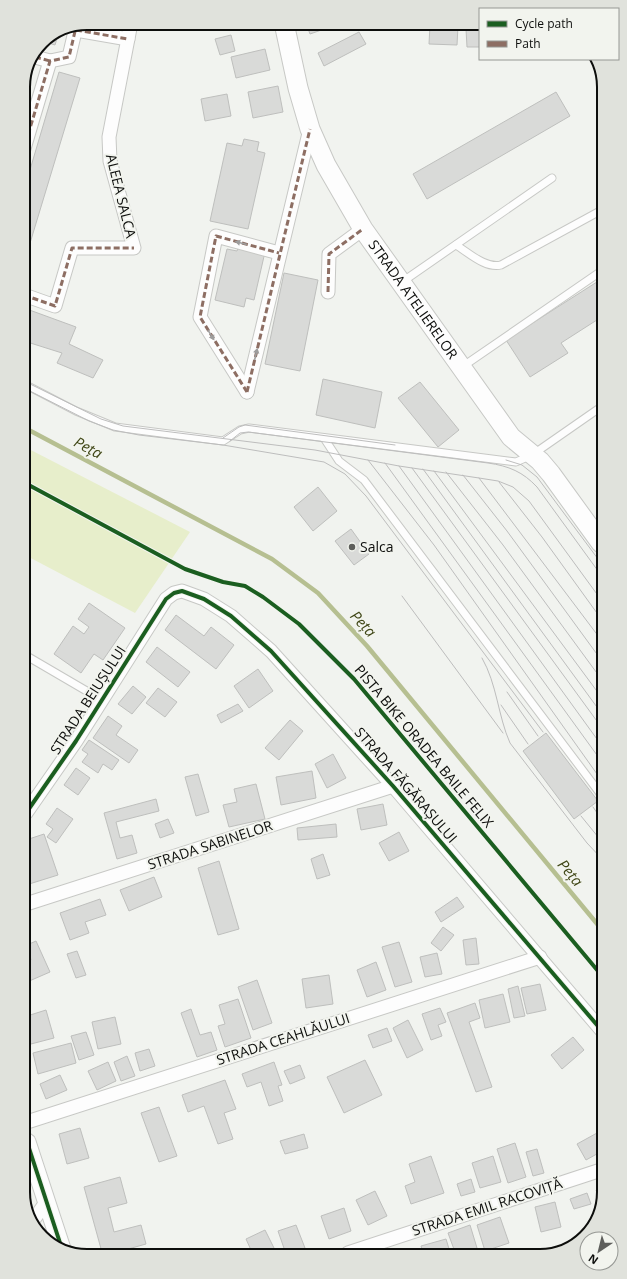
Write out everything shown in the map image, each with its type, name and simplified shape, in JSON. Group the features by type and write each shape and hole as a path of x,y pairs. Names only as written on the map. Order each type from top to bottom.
{"main road":[{"name":"STRADA ATELIERELOR","path":"286,30 298,88 310,129 326,165 363,228 510,437 532,455 551,474 597,537"}],"street":[{"path":"86,30 128,39"},
{"name":"ALEEA SALCA","path":"30,298 55,306 72,248 134,248 110,161 109,149 110,130 130,30"},
{"path":"38,58 50,61 69,57 75,31"},
{"path":"30,128 50,61"},
{"path":"279,253 216,236 200,317 247,392 279,253 310,129"},
{"path":"328,292 329,254 363,228"},
{"name":"STRADA FĂGĂRAȘULUI","path":"166,599 174,593 182,591 193,594 231,616 252,633 292,674 393,786 597,1025"},
{"name":"STRADA BEIUȘULUI","path":"30,807 102,700 166,599"},
{"name":"STRADA SABINELOR","path":"30,903 393,786"},
{"name":"STRADA CEAHLĂULUI","path":"30,1121 540,957"},
{"path":"30,1148 60,1242"},
{"name":"STRADA EMIL RACOVIȚĂ","path":"360,1249 597,1171"},
{"path":"36,1217 47,1201"}],"lane":[{"path":"401,283 552,178"},
{"path":"456,245 494,267 501,265 597,213"},
{"path":"461,368 597,274"},
{"path":"30,387 103,423 132,431 223,441 244,428 516,462 532,455 597,410"},
{"path":"324,438 339,461 364,480 597,789"},
{"path":"30,656 102,700"}],"green space":[{"path":"30,450 190,532 135,613 30,558"}],"building":[{"path":"309,30 321,30 310,34"},
{"path":"430,30 458,30 457,45 429,44"},
{"path":"466,30 479,30 479,47 467,47"},
{"path":"359,32 366,44 324,66 318,53"},
{"path":"231,35 235,51 220,55 215,39"},
{"path":"57,39 55,45 50,43"},
{"path":"265,49 270,70 236,78 231,57"},
{"path":"59,72 80,78 30,243 30,170"},
{"path":"278,86 283,112 253,118 248,92"},
{"path":"556,92 570,116 427,199 413,174"},
{"path":"227,94 231,116 205,121 201,99"},
{"path":"244,139 259,142 257,151 265,153 248,229 210,221 227,143 242,146"},
{"path":"239,246 265,252 254,300 246,298 244,307 215,300 227,249 237,251"},
{"path":"284,273 318,280 300,371 265,364"},
{"path":"597,282 597,320 561,343 568,353 530,377 506,340"},
{"path":"30,310 76,327 69,344 103,360 93,378 57,363 62,353 30,343"},
{"path":"323,379 382,392 375,428 316,415"},
{"path":"420,382 459,430 438,447 398,398"},
{"path":"318,487 337,511 313,531 294,507"},
{"name":"Salca","path":"351,529 369,554 354,565 335,541"},
{"path":"89,603 125,628 103,660 94,654 81,673 54,654 73,626 84,634 89,627 78,619"},
{"path":"176,615 204,636 211,627 234,645 216,669 165,630"},
{"path":"157,647 190,672 178,687 146,662"},
{"path":"258,669 273,691 249,708 234,686"},
{"path":"133,686 146,697 132,714 118,704"},
{"path":"158,688 177,702 165,717 146,703"},
{"path":"238,704 243,711 221,723 217,715"},
{"path":"108,716 122,726 116,735 138,750 129,763 93,738"},
{"path":"290,720 303,731 279,760 265,748"},
{"path":"546,733 597,800 597,802 574,819 523,751"},
{"path":"89,740 119,760 112,770 103,764 98,773 82,762 88,754 82,750"},
{"path":"333,754 346,778 327,788 315,764"},
{"path":"76,768 90,778 78,795 64,785"},
{"path":"312,771 316,798 281,805 276,777"},
{"path":"198,774 209,812 196,816 185,777"},
{"path":"256,784 265,819 229,827 223,805 237,802 234,789"},
{"path":"156,799 159,811 116,822 120,838 132,835 137,853 117,859 104,813"},
{"path":"383,804 387,825 361,830 357,809"},
{"path":"57,808 73,819 56,843 47,837 53,829 46,824"},
{"path":"168,819 174,833 160,838 155,824"},
{"path":"336,824 337,837 298,840 297,828"},
{"path":"399,832 409,851 389,861 379,843"},
{"path":"44,834 58,875 30,884 30,839"},
{"path":"323,854 330,875 317,879 311,859"},
{"path":"219,861 239,929 218,935 198,868"},
{"path":"154,877 162,897 129,911 120,890"},
{"path":"457,897 464,907 441,922 435,912"},
{"path":"100,899 106,915 85,922 89,933 70,940 60,913"},
{"path":"443,927 454,935 441,951 431,943"},
{"path":"476,938 479,964 466,965 463,940"},
{"path":"36,941 50,972 30,981 31,960 30,944"},
{"path":"399,942 412,982 395,987 382,947"},
{"path":"77,951 86,975 76,978 67,954"},
{"path":"437,953 442,974 425,977 420,957"},
{"path":"376,962 386,990 367,997 357,970"},
{"path":"329,975 333,1004 306,1008 302,979"},
{"path":"257,980 272,1023 253,1030 238,987"},
{"path":"540,984 546,1010 527,1014 521,988"},
{"path":"518,986 525,1016 514,1018 508,989"},
{"path":"503,994 510,1022 485,1028 479,1000"},
{"path":"238,999 251,1038 225,1047 218,1026 225,1024 219,1005"},
{"path":"475,1003 480,1018 469,1022 492,1087 476,1092 447,1013"},
{"path":"440,1008 446,1022 438,1025 442,1036 431,1040 422,1014"},
{"path":"191,1009 200,1035 211,1032 217,1050 197,1057 181,1013"},
{"path":"46,1010 54,1038 31,1044 30,1015"},
{"path":"115,1017 121,1044 98,1049 92,1022"},
{"path":"408,1020 423,1050 407,1058 393,1028"},
{"path":"387,1028 392,1041 373,1048 368,1035"},
{"path":"86,1032 94,1055 79,1060 71,1036"},
{"path":"573,1037 584,1050 562,1069 551,1055"},
{"path":"71,1043 76,1063 38,1074 33,1053"},
{"path":"149,1049 155,1066 140,1071 135,1053"},
{"path":"127,1056 135,1076 121,1081 114,1062"},
{"path":"365,1060 382,1095 344,1113 327,1077"},
{"path":"108,1062 116,1081 97,1090 88,1071"},
{"path":"274,1062 282,1085 278,1086 283,1101 269,1106 261,1082 247,1087 242,1074"},
{"path":"300,1065 305,1078 290,1084 284,1071"},
{"path":"60,1075 67,1090 46,1099 40,1084"},
{"path":"225,1080 236,1109 224,1113 233,1139 218,1144 204,1106 188,1112 182,1095"},
{"path":"159,1107 177,1156 159,1162 141,1113"},
{"path":"80,1128 89,1158 67,1164 59,1134"},
{"path":"597,1133 597,1154 586,1160 577,1144"},
{"path":"304,1134 308,1148 285,1154 280,1141"},
{"path":"515,1143 526,1177 508,1183 497,1149"},
{"path":"537,1149 544,1173 533,1176 526,1152"},
{"path":"431,1156 444,1193 411,1204 405,1186 415,1182 409,1164"},
{"path":"493,1156 501,1182 480,1188 472,1163"},
{"path":"120,1177 127,1203 108,1208 114,1232 141,1225 146,1244 128,1249 101,1249 84,1187"},
{"path":"471,1179 475,1192 461,1196 457,1184"},
{"path":"375,1191 387,1216 368,1225 356,1200"},
{"path":"587,1193 591,1204 574,1209 570,1199"},
{"path":"555,1202 561,1227 541,1232 535,1207"},
{"path":"344,1208 351,1231 329,1239 321,1216"},
{"path":"500,1217 509,1243 491,1249 484,1249 477,1225"},
{"path":"296,1225 305,1248 284,1249 278,1231"},
{"path":"470,1225 477,1248 454,1249 448,1233"},
{"path":"265,1230 274,1249 251,1249 246,1239"},
{"path":"446,1239 449,1249 422,1249 421,1246"}],"waterway":[{"name":"Peța","path":"30,431 272,559 318,593 367,646 597,924"}],"tram line":[{"path":"30,384 101,419 123,426 315,450 399,466 498,481 513,487 529,501 597,594"},
{"path":"30,391 89,421 113,430 139,435 223,445 324,462 345,474 366,496 543,732"},
{"path":"223,438 239,427 245,425 395,445"},
{"path":"230,441 240,433 248,432 488,463 515,470 537,487 597,570"},
{"path":"368,460 434,545 597,774"},
{"path":"506,460 522,465 537,477 597,558"},
{"path":"385,463 597,755"},
{"path":"399,466 597,739"},
{"path":"412,468 597,721"},
{"path":"423,469 597,707"},
{"path":"434,471 597,691"},
{"path":"446,472 503,545 597,673"},
{"path":"463,475 507,531 597,654"},
{"path":"479,478 597,634"},
{"path":"499,482 542,537 597,613"},
{"path":"402,596 503,733"},
{"path":"482,658 491,678 510,743 587,843 597,854"},
{"path":"507,692 538,736"},
{"path":"501,705 528,744"},
{"path":"593,807 597,813"},
{"path":"581,816 597,836"}],"marked path":[{"path":"30,128 50,61 69,57 75,31"},
{"path":"80,31 128,39"},
{"path":"38,58 50,61"},
{"path":"247,392 310,129"},
{"path":"328,292 329,254 363,229"},
{"path":"247,392 200,317 216,236 279,253"},
{"path":"30,297 55,306 72,248 134,248"}],"cycle path":[{"name":"PISTA BIKE ORADEA BAILE FELIX","path":"30,486 185,569 223,582 245,586 263,597 299,624 354,679 597,970"},
{"path":"30,807 76,741 166,599 174,593 182,591 204,599 231,616 271,651 393,786 597,1025"},
{"path":"30,1151 60,1242"}],"place":[{"name":"Salca","path":"352,547"}]}
